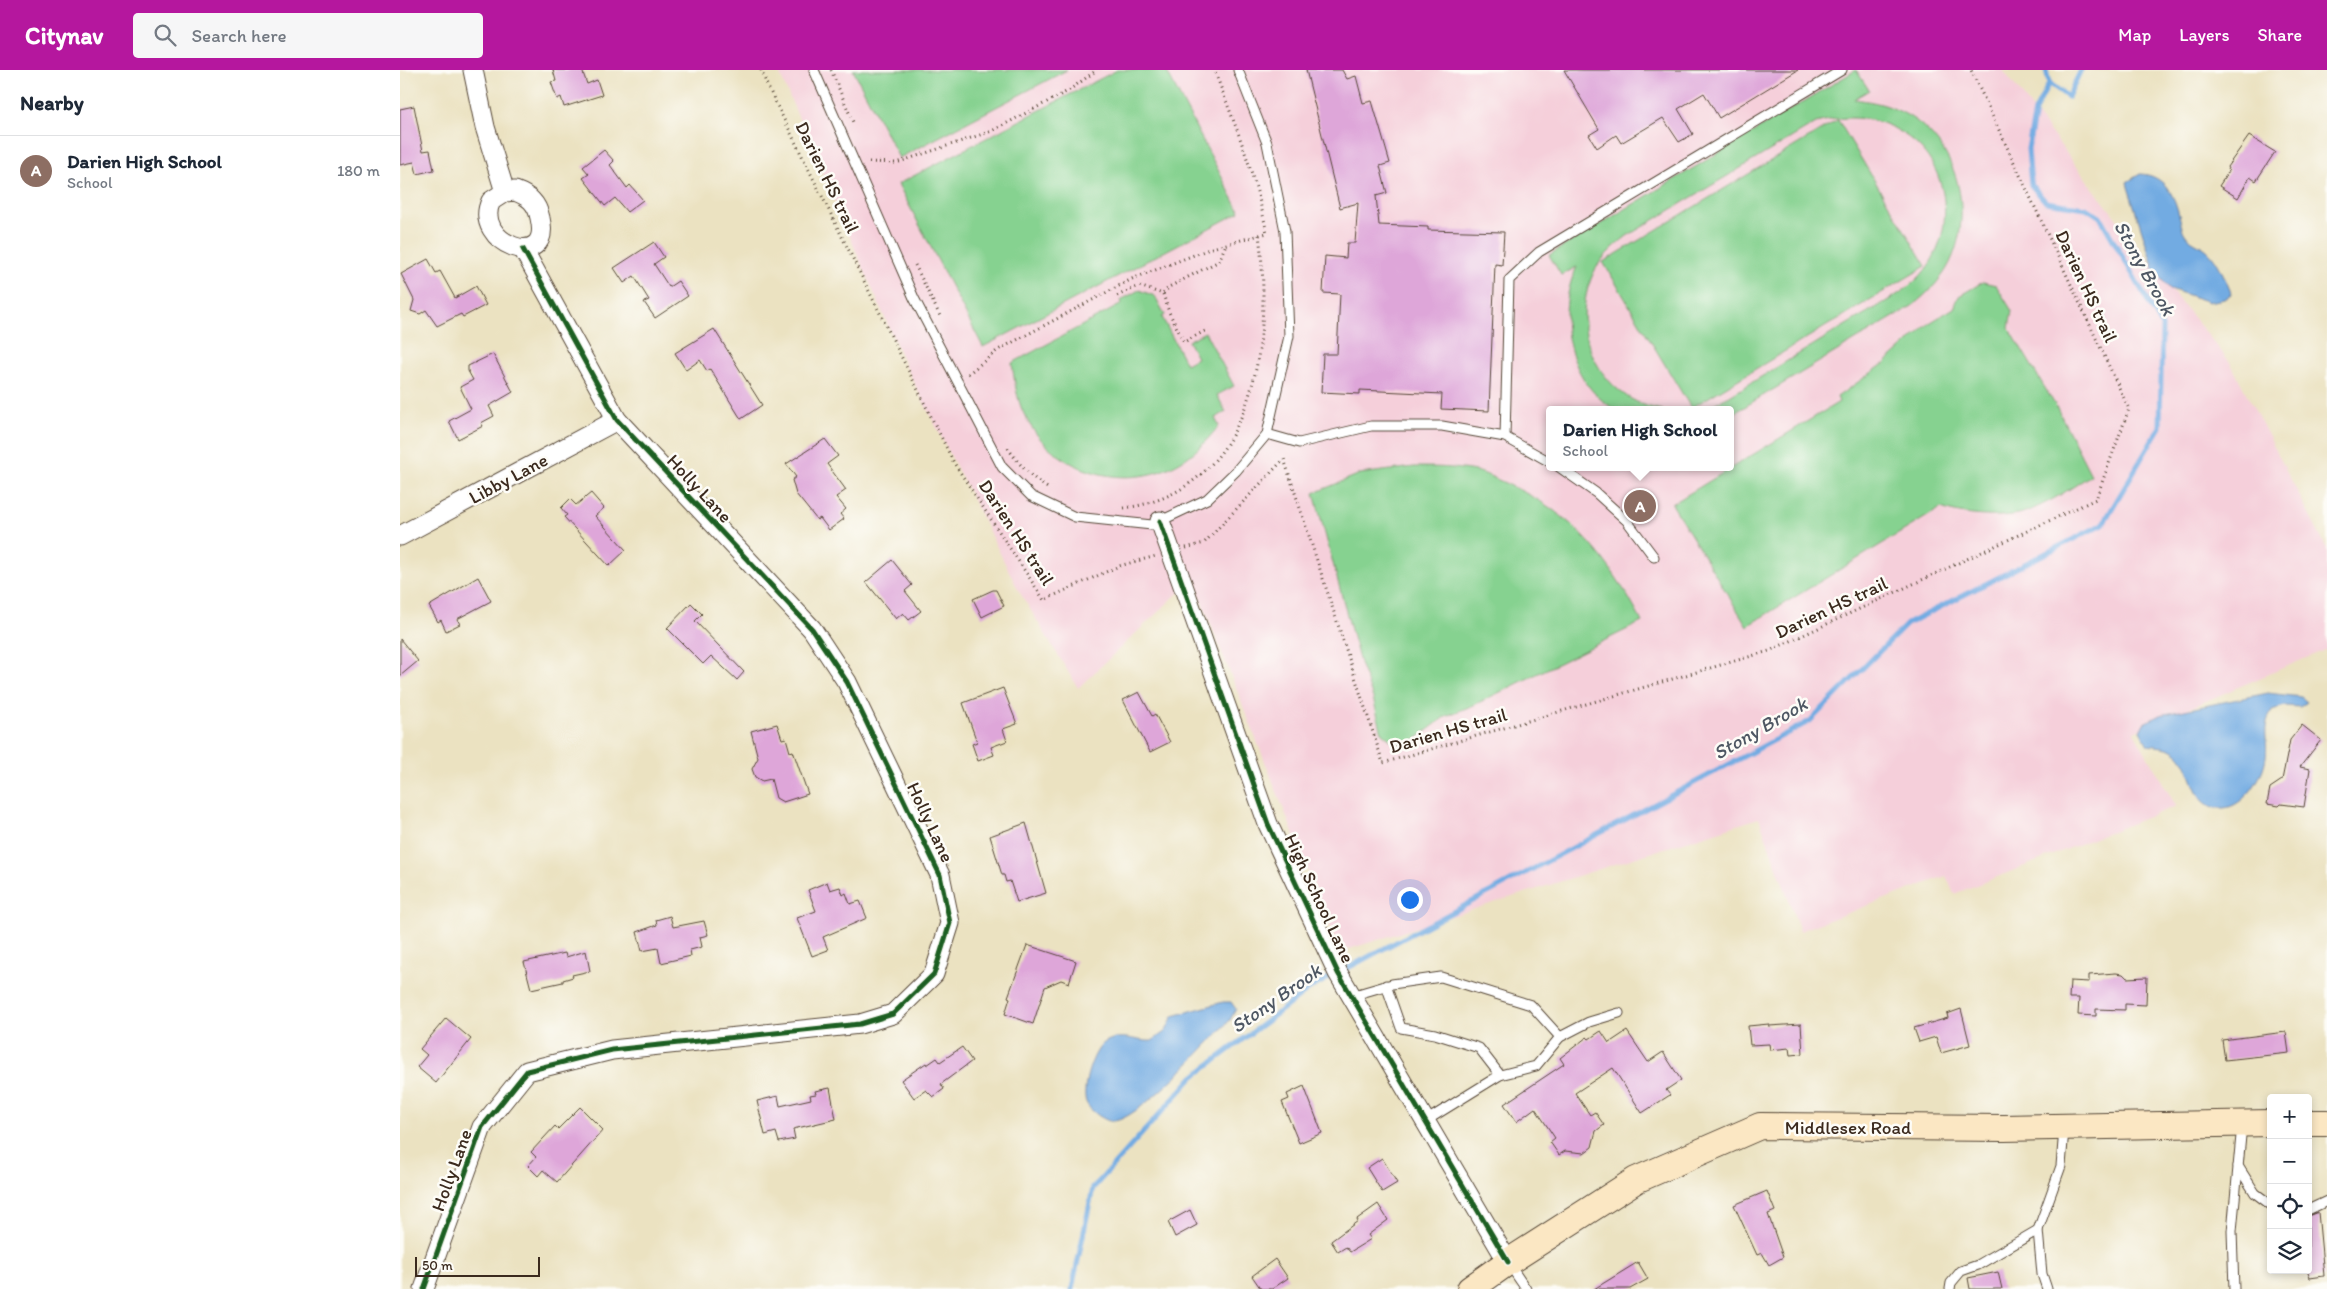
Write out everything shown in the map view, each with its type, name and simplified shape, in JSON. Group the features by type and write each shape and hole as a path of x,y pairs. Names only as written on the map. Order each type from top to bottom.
{"main road":[{"name":"Middlesex Road","path":"1470,1289 1508,1262 1636,1180 1760,1126 2064,1126 2267,1123"},
{"path":"2312,1123 2327,1123"}],"street":[{"path":"473,70 485,127 505,192"},
{"path":"515,191 533,201 541,219 539,241 535,246 523,249 506,244 497,236 490,221 488,207 491,201 505,192 515,191"},
{"name":"Holly Lane","path":"424,1289 482,1127 527,1071 612,1050 860,1024 893,1014 934,974 950,923 940,875 847,682 812,630 617,420 523,249"},
{"name":"Libby Lane","path":"400,536 617,420"},
{"name":"High School Lane","path":"1160,521 1268,824 1338,973 1423,1122 1508,1262"}],"lane":[{"path":"814,70 914,298 1002,467 1031,496 1074,517 1152,525 1207,499 1236,471 1267,434 1289,336 1286,230 1267,143 1238,70"},
{"path":"1505,436 1509,280 1539,252 1842,70"},
{"path":"1267,434 1299,443 1371,426 1442,426 1505,436 1546,460"},
{"path":"1565,471 1596,493 1627,521 1654,557"},
{"path":"1351,996 1386,985 1441,977 1530,1006 1560,1036"},
{"path":"1386,985 1401,1028 1434,1034 1478,1048 1500,1075"},
{"path":"1423,1122 1500,1075 1536,1066 1560,1036 1590,1022 1619,1013"},
{"path":"2234,1289 2232,1232 2242,1124"},
{"path":"2047,1289 2042,1274 2038,1230 2061,1166 2064,1126"},
{"path":"2238,1166 2255,1193 2267,1202"},
{"path":"2312,1208 2327,1201"},
{"path":"1950,1289 1951,1283 1962,1271 1994,1257 2038,1230"},
{"path":"1508,1262 1526,1289"}],"path":[{"path":"831,70 854,125"},
{"path":"869,162 896,163 992,132 1068,91 1097,70"},
{"path":"968,374 998,350 1132,279 1226,244 1267,234 1259,192 1246,148 1214,70"},
{"path":"865,153 873,171"},
{"path":"1115,508 1141,506 1167,498 1186,487 1202,474 1226,449 1239,426 1254,380 1262,334 1264,296 1259,235"},
{"path":"1163,294 1169,287 1219,261 1226,244"},
{"path":"913,261 942,322"},
{"path":"1117,296 1140,286 1163,294"},
{"path":"1163,294 1169,312 1184,342 1205,331"},
{"path":"963,366 972,382"},
{"path":"1007,447 1017,461 1037,481 1052,491"}],"shaded area":[{"path":"778,70 2003,70 2174,294 2230,362 2327,549 2327,649 2134,732 2176,806 1954,894 1946,876 1800,931 1759,818 1340,952 1193,579 1078,688 1019,591 906,367"}],"green space":[{"path":"853,70 1067,70 899,158"},
{"path":"1117,70 1166,70 1240,212 983,347 898,184"},
{"path":"1856,70 1869,90 1854,99 1870,101 1895,109 1915,120 1931,134 1944,152 1954,171 1959,192 1961,213 1959,235 1953,256 1950,264 1930,290 1912,306 1734,414 1734,406 1708,406 1728,397 1900,293 1915,281 1928,266 1937,250 1943,231 1945,212 1943,193 1937,174 1928,158 1915,143 1904,134 1868,119 1843,118 1816,123 1627,236 1611,250 1594,272 1585,300 1584,321 1588,342 1596,362 1608,379 1623,393 1641,404 1648,406 1610,406 1598,396 1585,381 1576,364 1566,325 1570,285 1577,267 1561,275 1549,255"},
{"path":"1838,120 1926,266 1694,406 1690,406 1603,262"},
{"path":"1983,282 1996,285 2012,311 2009,328 2057,408 2091,475 2049,501 2031,510 2013,515 1981,516 1941,508 1747,626 1672,504 1726,471 1734,471 1734,466 1839,402 1837,397 1885,363 1931,322 1954,308 1959,296"},
{"path":"1139,290 1155,296 1165,315 1162,317 1186,364 1197,358 1188,341 1205,332 1234,386 1217,395 1226,412 1215,418 1219,426 1191,455 1158,472 1134,476 1111,476 1088,470 1067,461 1048,447 1032,429 1021,407 1016,391 1012,363 1122,304 1121,300"},
{"path":"1414,467 1452,468 1479,472 1531,496 1552,509 1587,540 1602,558 1642,622 1474,705 1446,716 1412,742 1403,744 1392,741 1382,733 1373,698 1360,663 1314,493 1360,474"}],"water":[{"path":"2140,174 2156,178 2167,187 2177,207 2185,234 2207,250 2220,268 2231,294 2224,299 2209,302 2170,289 2155,272 2127,182"},
{"path":"2268,693 2301,697 2307,702 2300,707 2285,706 2272,710 2268,717 2266,730 2267,748 2263,769 2256,784 2245,797 2231,806 2224,808 2213,807 2205,803 2199,796 2183,760 2177,753 2167,748 2148,745 2140,731 2144,723 2160,715"},
{"path":"1223,1002 1231,1002 1236,1009 1230,1020 1174,1078 1139,1108 1124,1117 1111,1121 1099,1116 1089,1107 1086,1102 1085,1087 1089,1069 1097,1051 1107,1041 1124,1038 1152,1041 1166,1031 1173,1016"}],"building":[{"path":"553,70 582,70 587,84 597,80 602,95 564,107 561,97 557,99 551,82 556,81"},
{"path":"1306,70 1342,70 1347,79 1356,76 1363,103 1372,101 1390,163 1380,166 1387,193 1376,196 1379,225 1428,227 1428,230 1504,232 1502,265 1495,264 1489,411 1441,409 1442,394 1360,390 1360,394 1321,392 1323,354 1337,354 1340,294 1323,293 1325,256 1346,258 1347,243 1355,243 1358,203 1340,208"},
{"path":"1564,70 1798,70 1719,118 1704,93 1678,109 1693,134 1679,142 1663,118 1621,143 1616,135 1597,148 1589,135 1599,129"},
{"path":"414,106 423,151 430,150 434,170 417,174 414,162 400,165 400,109"},
{"path":"2249,136 2275,152 2256,181 2250,177 2238,198 2219,186 2229,171 2227,167"},
{"path":"604,150 614,161 610,165 627,188 630,185 643,200 627,212 615,198 605,206 583,178 589,174 583,167"},
{"path":"654,242 664,257 654,264 669,287 678,281 688,296 655,318 644,302 649,300 634,276 624,283 614,268"},
{"path":"428,259 436,273 440,271 455,298 476,286 486,305 463,317 461,314 437,326 426,310 420,314 411,311 414,300 401,274"},
{"path":"714,329 762,405 741,419 710,369 707,371 700,360 686,370 675,353"},
{"path":"493,354 513,392 489,406 494,416 481,423 483,426 458,439 449,421 471,409 460,387 473,380 468,371 468,366"},
{"path":"825,439 838,456 827,464 846,490 836,497 846,509 840,514 844,519 829,530 820,518 817,520 796,494 792,480 796,477 786,464"},
{"path":"591,493 604,508 595,516 626,550 609,566 564,517 567,515 561,508 570,499 576,505"},
{"path":"892,560 912,585 905,591 921,611 909,620 903,613 896,619 866,582"},
{"path":"478,577 491,601 457,619 460,624 446,631 441,620 438,622 429,606"},
{"path":"996,590 1004,606 982,617 973,599"},
{"path":"691,603 702,614 695,621 744,672 737,680 711,656 703,664 667,628"},
{"path":"400,639 418,661 400,676"},
{"path":"1003,688 1017,724 1003,729 1007,741 991,747 994,755 978,761 972,744 977,742 963,703"},
{"path":"1139,692 1152,716 1155,714 1170,742 1150,752 1123,700"},
{"path":"777,724 782,739 786,738 790,752 793,751 808,794 783,802 776,798 771,779 762,781 755,777 752,769 758,758 751,731"},
{"path":"2302,725 2321,740 2300,767 2310,769 2304,807 2267,804 2270,788 2282,780 2290,740"},
{"path":"1026,823 1046,893 1017,902 1010,881 1006,882 1004,875 1002,875 990,836"},
{"path":"827,882 830,890 840,887 843,895 846,893 850,904 860,901 867,918 823,937 828,950 812,956 797,918 816,911 808,890"},
{"path":"670,916 673,927 704,921 708,935 700,937 702,947 690,950 691,956 661,963 658,948 642,951 637,932 657,925 656,920"},
{"path":"1027,945 1076,961 1069,983 1061,980 1045,987 1033,1024 1005,1014 1010,998 1008,997"},
{"path":"586,951 590,971 572,975 573,977 563,980 563,982 531,989 524,962 565,953 566,957"},
{"path":"2123,974 2127,978 2147,977 2146,1005 2125,1004 2125,1010 2096,1009 2096,1016 2078,1015 2079,998 2069,998 2070,981 2089,982 2089,975"},
{"path":"1961,1009 1970,1045 1941,1053 1936,1037 1919,1042 1914,1028 1948,1018 1947,1014"},
{"path":"446,1018 471,1039 436,1083 417,1067 427,1055 420,1049"},
{"path":"1769,1024 1769,1026 1801,1024 1803,1054 1790,1055 1789,1048 1770,1050 1769,1044 1750,1045 1748,1026"},
{"path":"1601,1031 1609,1043 1627,1031 1648,1062 1663,1052 1681,1080 1666,1090 1670,1095 1642,1113 1613,1068 1575,1093 1590,1115 1595,1112 1604,1125 1596,1131 1592,1147 1584,1153 1565,1151 1559,1155 1550,1142 1555,1138 1535,1108 1516,1122 1504,1104 1564,1064 1560,1058 1587,1037 1589,1039"},
{"path":"2286,1032 2289,1053 2225,1060 2222,1040"},
{"path":"962,1047 972,1061 941,1084 944,1089 933,1097 926,1090 914,1098 901,1080 926,1063 927,1065 937,1058 940,1062"},
{"path":"1304,1086 1322,1133 1299,1143 1282,1102 1289,1099 1287,1094"},
{"path":"830,1088 836,1119 793,1129 795,1139 779,1142 776,1132 765,1135 757,1101 778,1096 780,1106 811,1099 810,1095 816,1094 815,1091"},
{"path":"580,1107 603,1130 557,1182 543,1170 538,1176 528,1166 536,1157 531,1152 555,1126 558,1129"},
{"path":"1382,1158 1397,1183 1382,1192 1367,1168"},
{"path":"1767,1191 1775,1211 1768,1214 1783,1257 1769,1265 1762,1253 1757,1255 1734,1205"},
{"path":"1378,1204 1388,1220 1368,1235 1371,1239 1350,1252 1346,1247 1338,1252 1331,1241"},
{"path":"1190,1210 1197,1225 1175,1237 1168,1222"},
{"path":"2318,1212 2324,1276 2310,1278 2308,1274 2312,1274 2312,1214"},
{"path":"1275,1259 1288,1278 1272,1289 1261,1289 1252,1276"},
{"path":"1638,1262 1648,1279 1630,1289 1594,1289"},
{"path":"1998,1272 2002,1289 1970,1289 1968,1278"}],"waterway":[{"path":"2046,70 2049,83"},
{"name":"Stony Brook","path":"2049,83 2068,97 2081,70"},
{"name":"Stony Brook","path":"1342,971 1810,721 1907,624 2103,524 2160,427 2162,326 2100,217 2086,208 2046,202 2031,185 2028,149 2035,111 2049,83"},
{"name":"Stony Brook","path":"1072,1289 1093,1188 1193,1077 1312,987 1334,975"}],"cycle path":[{"path":"424,1289 482,1127 527,1071 612,1050 860,1024 893,1014 934,974 950,923 940,875 847,682 812,629 617,420 523,249"},
{"path":"1160,521 1268,824 1338,973 1508,1262"}],"place":[{"name":"Darien High School","path":"1640,506"}]}
